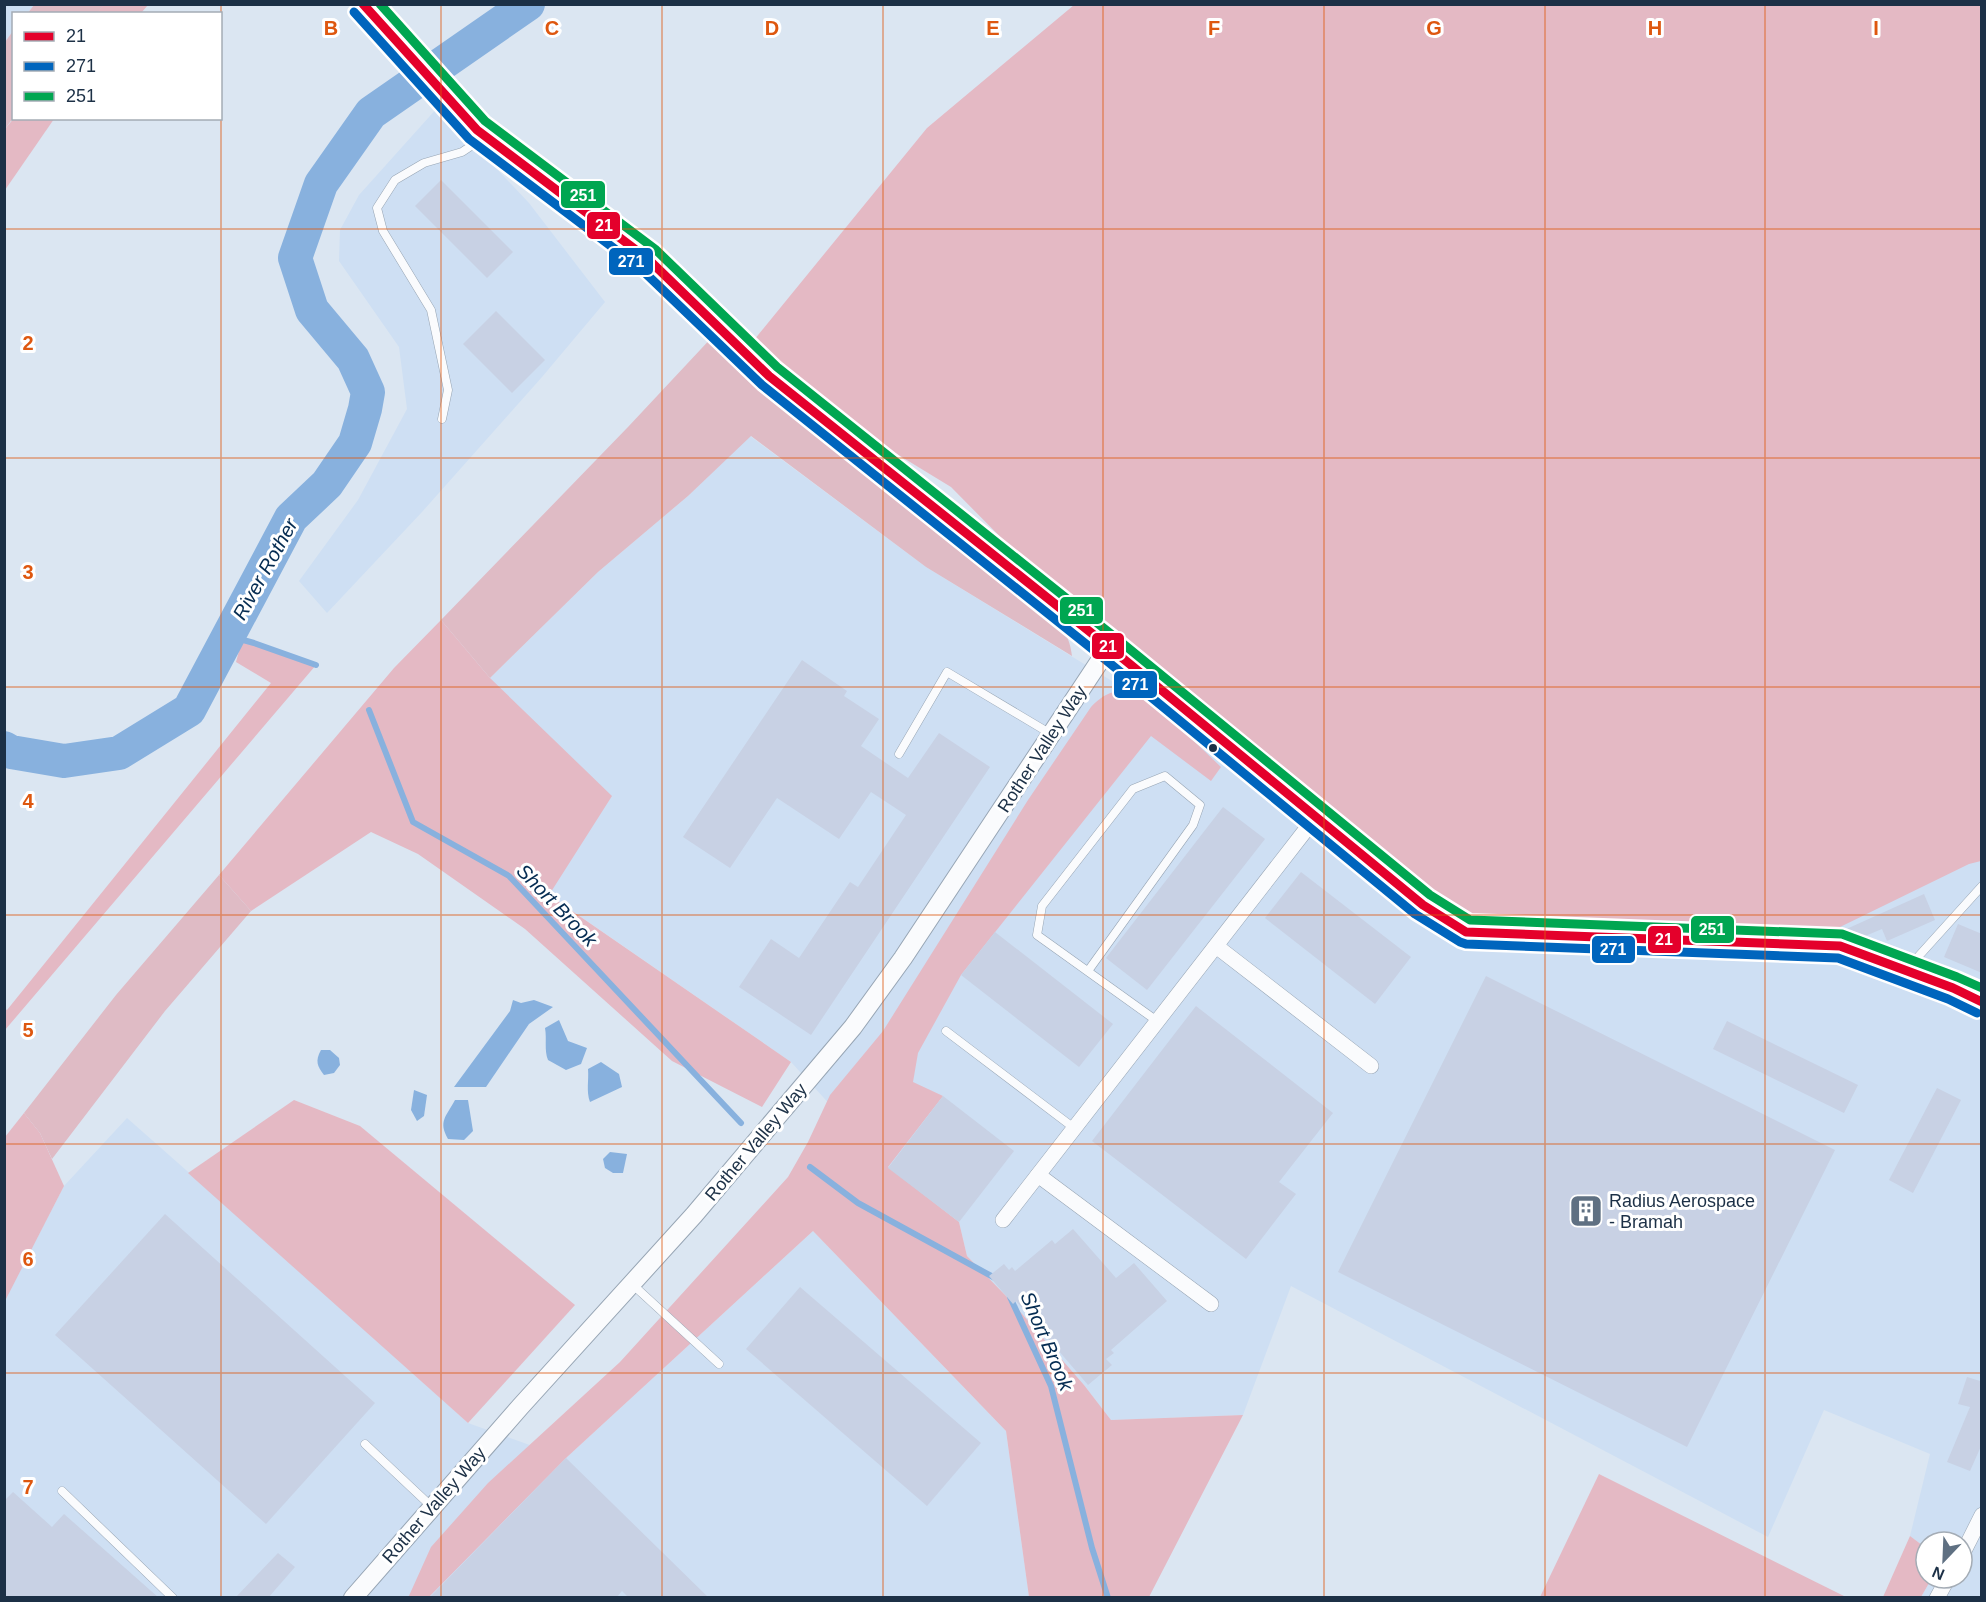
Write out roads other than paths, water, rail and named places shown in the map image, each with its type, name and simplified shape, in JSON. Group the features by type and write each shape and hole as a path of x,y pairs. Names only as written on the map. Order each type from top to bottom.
{"main road":[{"path":"363,4 477,130 648,259 769,376 1109,647 1423,905 1466,932 1840,946 1953,988 1982,1002"}],"street":[{"name":"Rother Valley Way","path":"353,1598 694,1215 853,1026 903,958 1109,647"},
{"path":"1003,1220 1315,818"},
{"path":"1215,946 1371,1066"},
{"path":"1038,1175 1211,1304"},
{"path":"1974,1531 1982,1515"}],"lane":[{"path":"442,419 448,390 431,310 383,231 377,207 395,180 424,163 462,152 486,136"},
{"path":"899,754 947,672 1052,735"},
{"path":"1088,971 1193,825 1200,805 1166,776 1133,789 1042,906 1037,935 1157,1020"},
{"path":"1906,971 1982,886"},
{"path":"946,1031 1074,1128"},
{"path":"632,1284 718,1364"},
{"path":"365,1444 432,1507"},
{"path":"62,1491 173,1598"}],"water":[{"path":"513,1000 521,1003 534,1000 553,1007 529,1024 486,1087 454,1087 510,1011"},
{"path":"559,1020 568,1041 587,1048 581,1064 566,1070 548,1060 546,1052 545,1028"},
{"path":"321,1050 330,1050 339,1058 340,1065 334,1073 324,1075 320,1069 317,1060"},
{"path":"601,1062 619,1074 622,1087 590,1102 588,1069"},
{"path":"414,1090 427,1095 424,1116 417,1121 411,1110"},
{"path":"455,1100 468,1100 473,1131 464,1140 448,1139 445,1133 444,1119"},
{"path":"610,1152 627,1154 623,1173 613,1173 605,1168 603,1159"}],"waterway":[{"name":"River Rother","path":"4,748 11,752 64,761 119,753 189,710 291,518 327,484 355,443 365,409 368,392 353,359 312,310 295,258 321,184 371,113 528,4"},
{"name":"Short Brook","path":"229,636 316,665"},
{"name":"Short Brook","path":"369,710 413,822 509,876 741,1123"},
{"name":"Short Brook","path":"810,1167 858,1203 995,1278"},
{"name":"Short Brook","path":"1010,1297 1051,1386 1092,1548 1108,1598"}],"place":[{"name":"Radius Aerospace - Bramah","path":"1586,1211"}]}
